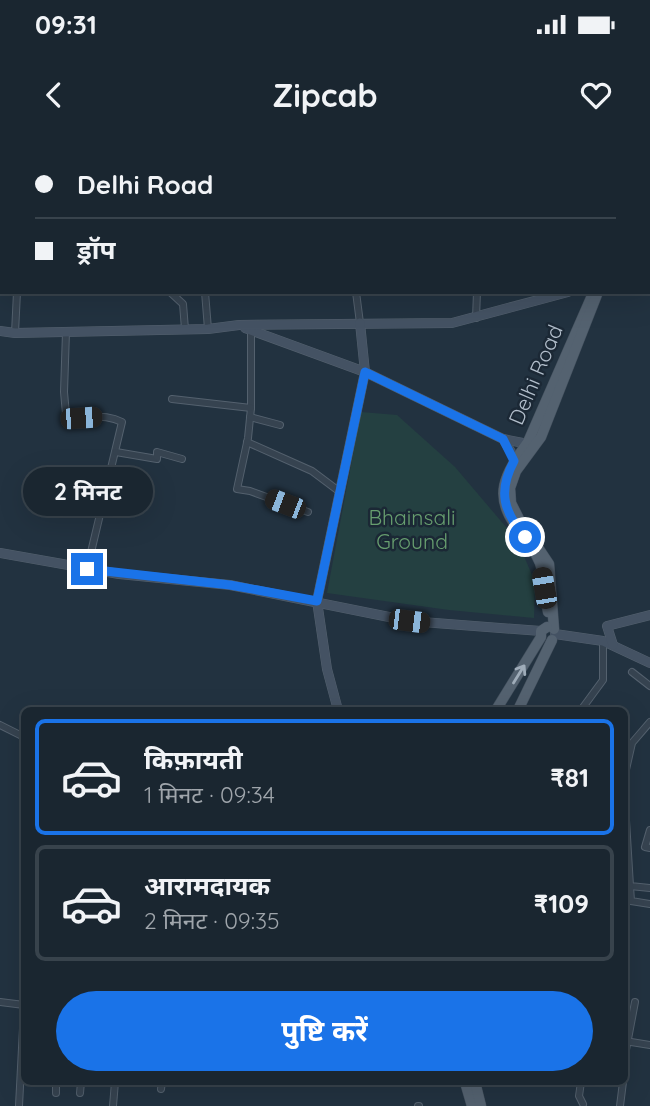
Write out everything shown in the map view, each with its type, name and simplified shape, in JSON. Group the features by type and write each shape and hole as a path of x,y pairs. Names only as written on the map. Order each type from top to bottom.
{"main road":[{"name":"Delhi Road","path":"531,444 592,294"},
{"path":"519,707 548,633 549,564 511,503 510,488 517,463 546,424 597,294"},
{"path":"498,707 548,633"},
{"path":"466,1085 472,1106"},
{"path":"476,1085 481,1106"}],"street":[{"path":"15,333 17,294"},
{"path":"172,294 183,304 185,329"},
{"path":"205,294 208,329"},
{"path":"337,707 327,669 317,601 365,372 356,294"},
{"path":"476,318 477,294"},
{"path":"0,331 15,333 208,329 239,325 452,323 561,294"},
{"path":"239,325 365,372 503,439 531,444"},
{"path":"251,330 251,408 237,489 250,491 308,512"},
{"path":"66,332 66,414 81,418 109,416 122,422 87,569"},
{"path":"172,400 251,408"},
{"path":"250,417 280,425"},
{"path":"503,439 517,463"},
{"path":"247,442 312,471 340,492"},
{"path":"116,452 156,459 157,452 182,459"},
{"path":"0,553 87,569 230,585 419,623 548,633 608,643 650,663"},
{"path":"583,707 603,680 608,643 607,626 650,615"},
{"path":"632,672 650,686"},
{"path":"628,742 650,722"},
{"path":"0,725 21,736"},
{"path":"650,830 645,846 650,848"},
{"path":"628,853 631,901 650,904"},
{"path":"630,886 650,888"},
{"path":"0,1002 21,1006"},
{"path":"628,1030 635,1003"},
{"path":"628,1041 650,1043"},
{"path":"19,1106 21,1066"},
{"path":"56,1085 56,1093"},
{"path":"80,1085 80,1093"},
{"path":"113,1106 115,1085"},
{"path":"581,1085 579,1096 583,1104"},
{"path":"620,1106 622,1085"}],"green space":[{"name":"Bhainsali Ground","path":"361,412 397,415 455,467 517,540 535,582 534,618 449,610 327,593"}],"route":[{"path":"87,569 230,585 317,601 365,372 503,439 514,461 503,486 503,502 516,527 525,537"}]}
